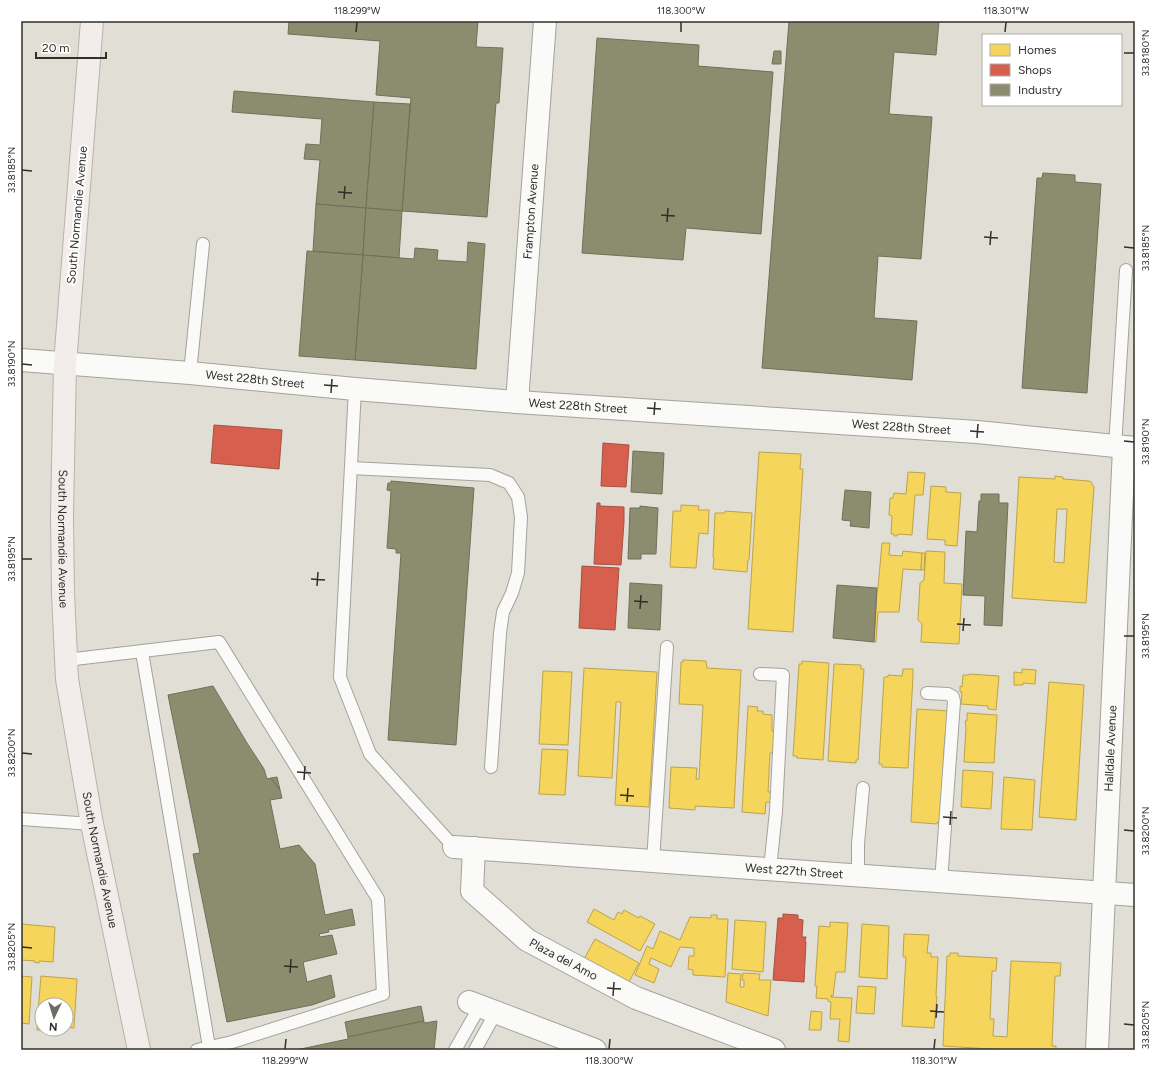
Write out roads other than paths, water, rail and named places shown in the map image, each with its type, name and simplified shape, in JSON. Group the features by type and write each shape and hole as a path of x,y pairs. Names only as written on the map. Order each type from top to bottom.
{"main road":[{"name":"South Normandie Avenue","path":"92,21 65,364 62,516 66,660 67,679 92,824 139,1050"}],"street":[{"name":"Frampton Avenue","path":"517,402 545,21"},
{"name":"West 228th Street","path":"21,360 190,373 355,389 517,402 977,432 1125,447"},
{"name":"Halldale Avenue","path":"1097,1050 1125,447"},
{"name":"West 227th Street","path":"464,848 1135,895"},
{"name":"Plaza del Amo","path":"464,848 472,891 527,940 636,998 774,1050"},
{"path":"482,1006 595,1050"}],"lane":[{"path":"190,373 203,244"},
{"path":"1125,447 1126,270"},
{"path":"355,389 340,676 370,754 464,848"},
{"path":"351,468 490,475 509,483 518,497 522,517 518,573 512,593 503,612 500,633 491,767"},
{"path":"66,660 219,642 378,899 383,994 232,1042 203,1049 142,652"},
{"path":"653,861 668,646"},
{"path":"760,674 783,675 776,811 770,870"},
{"path":"927,693 948,694 953,697 954,702 941,882"},
{"path":"858,876 858,844 863,788"},
{"path":"21,819 92,824"},
{"path":"455,1050 482,1006"},
{"path":"475,1050 482,1006"}]}
